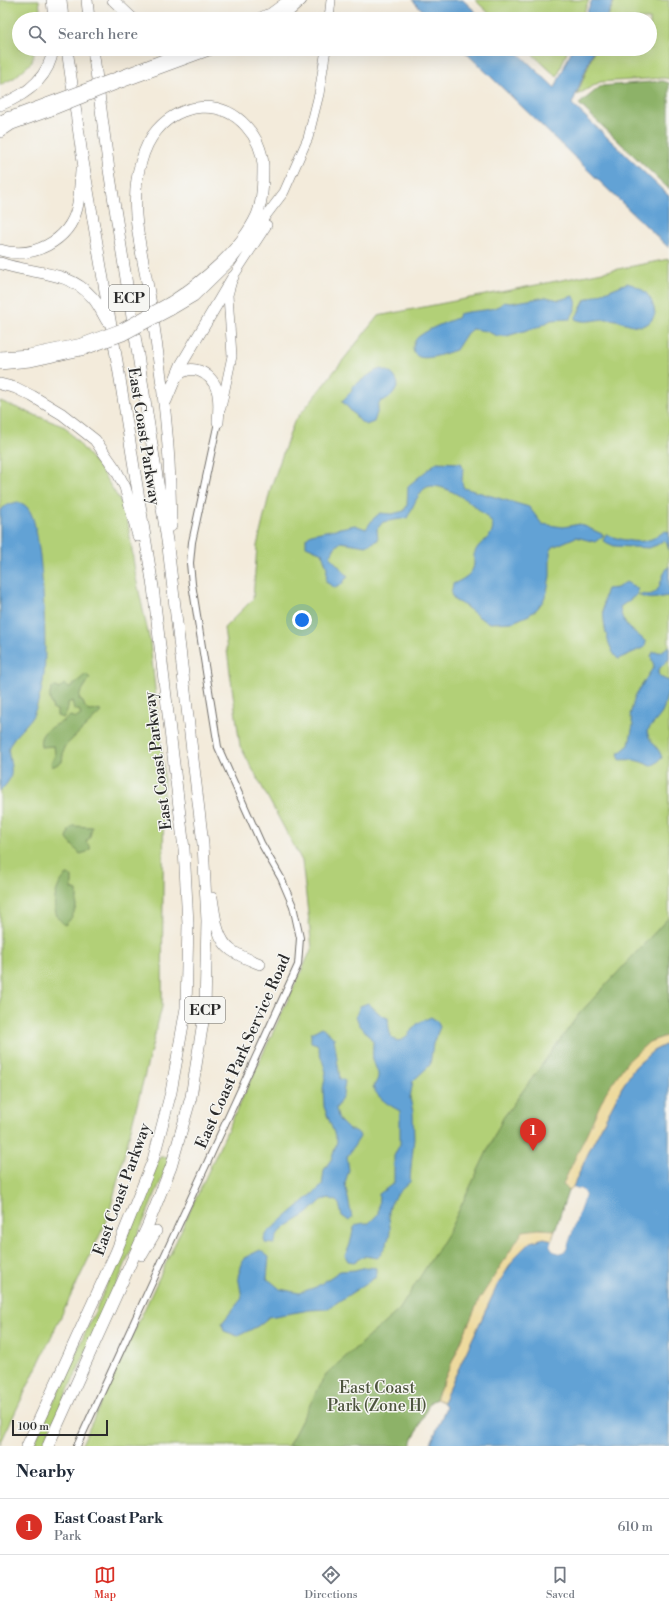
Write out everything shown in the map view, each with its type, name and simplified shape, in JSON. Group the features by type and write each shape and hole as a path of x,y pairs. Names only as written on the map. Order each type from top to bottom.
{"highway":[{"path":"52,0 53,12"},
{"path":"61,0 62,12"},
{"path":"86,0 88,12"},
{"path":"113,0 126,12"},
{"path":"289,12 301,0"},
{"path":"0,105 24,92 41,79 51,61 52,56"},
{"name":"East Coast Parkway","path":"27,1446 116,1252 153,1160 171,1092 186,1008 188,924 184,848 149,562 82,155 68,56"},
{"name":"East Coast Parkway","path":"48,1446 114,1303 148,1225 171,1167 191,1097 205,1008 208,921 204,844 168,547 109,170 94,56"},
{"path":"0,132 12,124 50,106 120,79 190,56"},
{"path":"0,357 29,355 83,347 122,329 172,306 237,245 249,230 258,214 262,196 262,162 259,147 252,132 241,120 226,111 210,107 193,108 177,114 165,121 156,131 147,146 137,179 135,198 138,228 150,299 165,405 169,460 171,524 168,547"},
{"path":"0,250 16,253 30,253 43,248 54,241 64,231 77,208 82,155"},
{"path":"0,263 72,280 92,296 111,328"},
{"path":"165,405 173,382 192,344 233,277"},
{"path":"173,382 186,370 196,370 206,375 214,384 218,395 218,422"},
{"path":"0,384 16,388 32,396 62,414 95,440 116,470 125,487 139,541 149,562"},
{"path":"204,844 219,934 229,949 260,964"},
{"path":"114,1303 156,1231"}],"main road":[{"path":"273,12 288,0"},
{"path":"330,12 331,0"},
{"path":"120,79 173,56"},
{"path":"218,422 232,356 228,295 233,277 264,229 284,192 308,138 319,94 325,56"},
{"path":"3,120 50,106"},
{"path":"172,306 194,297 233,259 284,192"},
{"path":"0,365 30,362 83,347"}],"street":[{"name":"East Coast Park Service Road","path":"77,1446 298,965 300,938 294,906 282,878 261,842 218,747 192,584 190,563 192,542 218,422"}],"green space":[{"path":"0,0 39,0 40,12 12,12 12,56 33,56 32,62 14,78 0,85"},
{"path":"475,0 589,0 584,12 488,12"},
{"path":"615,0 669,0 669,79 664,78 600,82 577,95 592,56 657,56 657,12 610,12"},
{"path":"534,56 565,56 557,77"},
{"path":"663,81 669,83 669,189 579,104 601,86"},
{"path":"669,259 669,1035 649,1042 563,1184 568,1191 555,1230 539,1229 479,1300 436,1399 430,1402 410,1446 81,1446 312,948 302,861 240,746 224,628 253,599 257,546 271,487 294,422 378,316"},
{"path":"0,401 65,427 98,466 126,510 136,578 150,642 164,772 162,1007 108,1218 0,1444"},
{"path":"86,674 90,678 80,694 79,699 89,711 102,711 64,747 62,762 52,767 51,763 55,755 54,746 41,747 42,735 50,728 70,716 76,718 81,715 79,710 74,710 72,701 68,703 68,708 64,718 57,716 57,710 53,709 51,703 50,692 54,686 59,689 64,684 68,687 72,686"},
{"path":"73,826 92,827 90,837 86,842 91,848 87,852 80,854 67,839 69,830"},
{"path":"67,875 72,876 72,889 77,891 77,896 73,914 65,925 59,919 55,911 55,899 60,883"},
{"name":"East Coast Park (Zone H)","path":"669,917 669,1035 649,1042 563,1184 568,1191 555,1230 539,1229 479,1300 436,1399 430,1402 410,1446 288,1446 326,1374 399,1310 449,1231 503,1118 579,1014"},
{"path":"160,1157 171,1157 107,1307 42,1446 33,1446 99,1303"}],"sand":[{"path":"669,1035 669,1043 653,1051 635,1067 622,1087 591,1147 573,1187 568,1191 563,1184 606,1092 627,1062 649,1042"},
{"path":"539,1229 555,1230 552,1240 544,1238 498,1284 443,1402 436,1399 479,1300 523,1231"}],"water":[{"path":"412,0 463,0 476,12 424,12"},
{"path":"592,0 614,0 609,12 587,12"},
{"path":"469,56 521,56 555,88 569,56 591,56 572,104 669,196 669,248"},
{"path":"627,283 638,287 646,293 652,302 655,314 651,321 646,325 633,325 613,319 587,321 575,319 585,300"},
{"path":"573,296 576,304 575,310 570,319 551,320 541,326 507,336 497,336 486,331 472,329 467,333 456,350 438,356 424,358 415,354 413,345 418,337 432,328 457,318 459,314 494,308 504,302 511,303 546,297 559,300"},
{"path":"381,369 392,374 398,384 392,395 381,401 378,405 374,422 366,425 361,422 342,401 352,391 352,387 375,371"},
{"path":"437,462 461,463 463,469 462,482 464,488 529,507 542,524 563,527 580,524 604,535 595,542 576,537 553,547 550,552 550,576 547,592 537,609 529,615 513,622 490,623 483,620 465,606 454,600 451,594 453,584 464,578 472,570 475,552 492,532 492,523 480,510 460,496 440,487 431,486 421,492 407,518 383,522 377,529 378,540 366,546 341,542 335,547 330,557 348,576 341,585 335,588 326,582 327,568 322,553 306,546 306,538 311,534 355,525 366,529 373,519 380,513 392,514 404,511 407,505 408,486"},
{"path":"17,502 24,504 29,510 34,521 38,540 43,590 45,661 43,684 35,711 33,716 11,742 9,747 9,756 11,775 10,779 0,791 0,510 7,505"},
{"path":"666,531 669,532 669,551 667,543 664,540 649,548 614,546 603,541 606,534 621,539 643,541 654,538"},
{"path":"669,566 669,596 650,599 639,595 653,594 657,591 665,571"},
{"path":"626,582 637,588 638,594 620,607 621,614 629,627 646,642 645,647 618,659 613,653 607,636 604,605 607,589 617,588"},
{"path":"669,646 669,659 660,668 658,673 660,677 669,681 666,701 662,713 647,731 650,739 659,750 662,758 650,766 635,760 620,760 618,754 629,745 633,725 630,715 635,696 654,666 651,657 653,652 661,652"},
{"path":"368,1003 382,1016 388,1018 391,1035 395,1040 399,1041 404,1039 418,1023 431,1017 437,1021 440,1027 433,1044 430,1065 413,1081 410,1098 413,1112 414,1139 410,1182 396,1195 391,1203 389,1215 390,1234 382,1251 377,1258 364,1256 354,1262 348,1261 345,1256 354,1229 359,1224 369,1223 378,1214 379,1194 394,1183 394,1156 400,1144 400,1111 381,1098 373,1087 376,1083 378,1074 373,1060 373,1041 359,1024 356,1016 360,1006"},
{"path":"322,1027 334,1038 340,1079 345,1081 343,1095 336,1109 339,1120 349,1130 357,1132 360,1137 347,1157 349,1170 345,1183 352,1218 349,1221 342,1216 339,1204 336,1201 329,1198 322,1200 307,1214 287,1226 278,1234 274,1244 265,1243 264,1238 268,1232 322,1186 324,1170 332,1158 337,1141 324,1107 323,1089 326,1072 317,1044 311,1042 311,1033"},
{"path":"669,1043 669,1446 430,1446 446,1407 443,1402 498,1284 516,1256 530,1242 544,1238 552,1240 550,1245 553,1251 560,1253 566,1250 585,1195 582,1190 573,1187 591,1147 622,1087 635,1067 653,1051"},
{"path":"260,1250 269,1257 267,1278 280,1289 299,1293 316,1287 340,1271 355,1270 366,1267 376,1268 376,1277 327,1309 310,1310 269,1317 258,1326 238,1336 224,1331 222,1323 242,1298 238,1276 244,1258"}],"pier":[{"path":"573,1187 582,1190 585,1195 566,1250 560,1253 553,1251 550,1245 552,1238 554,1240 552,1245 554,1250 560,1251 564,1249 583,1195 580,1191 572,1189"}],"place":[{"name":"East Coast Park","path":"533,1151"}]}
